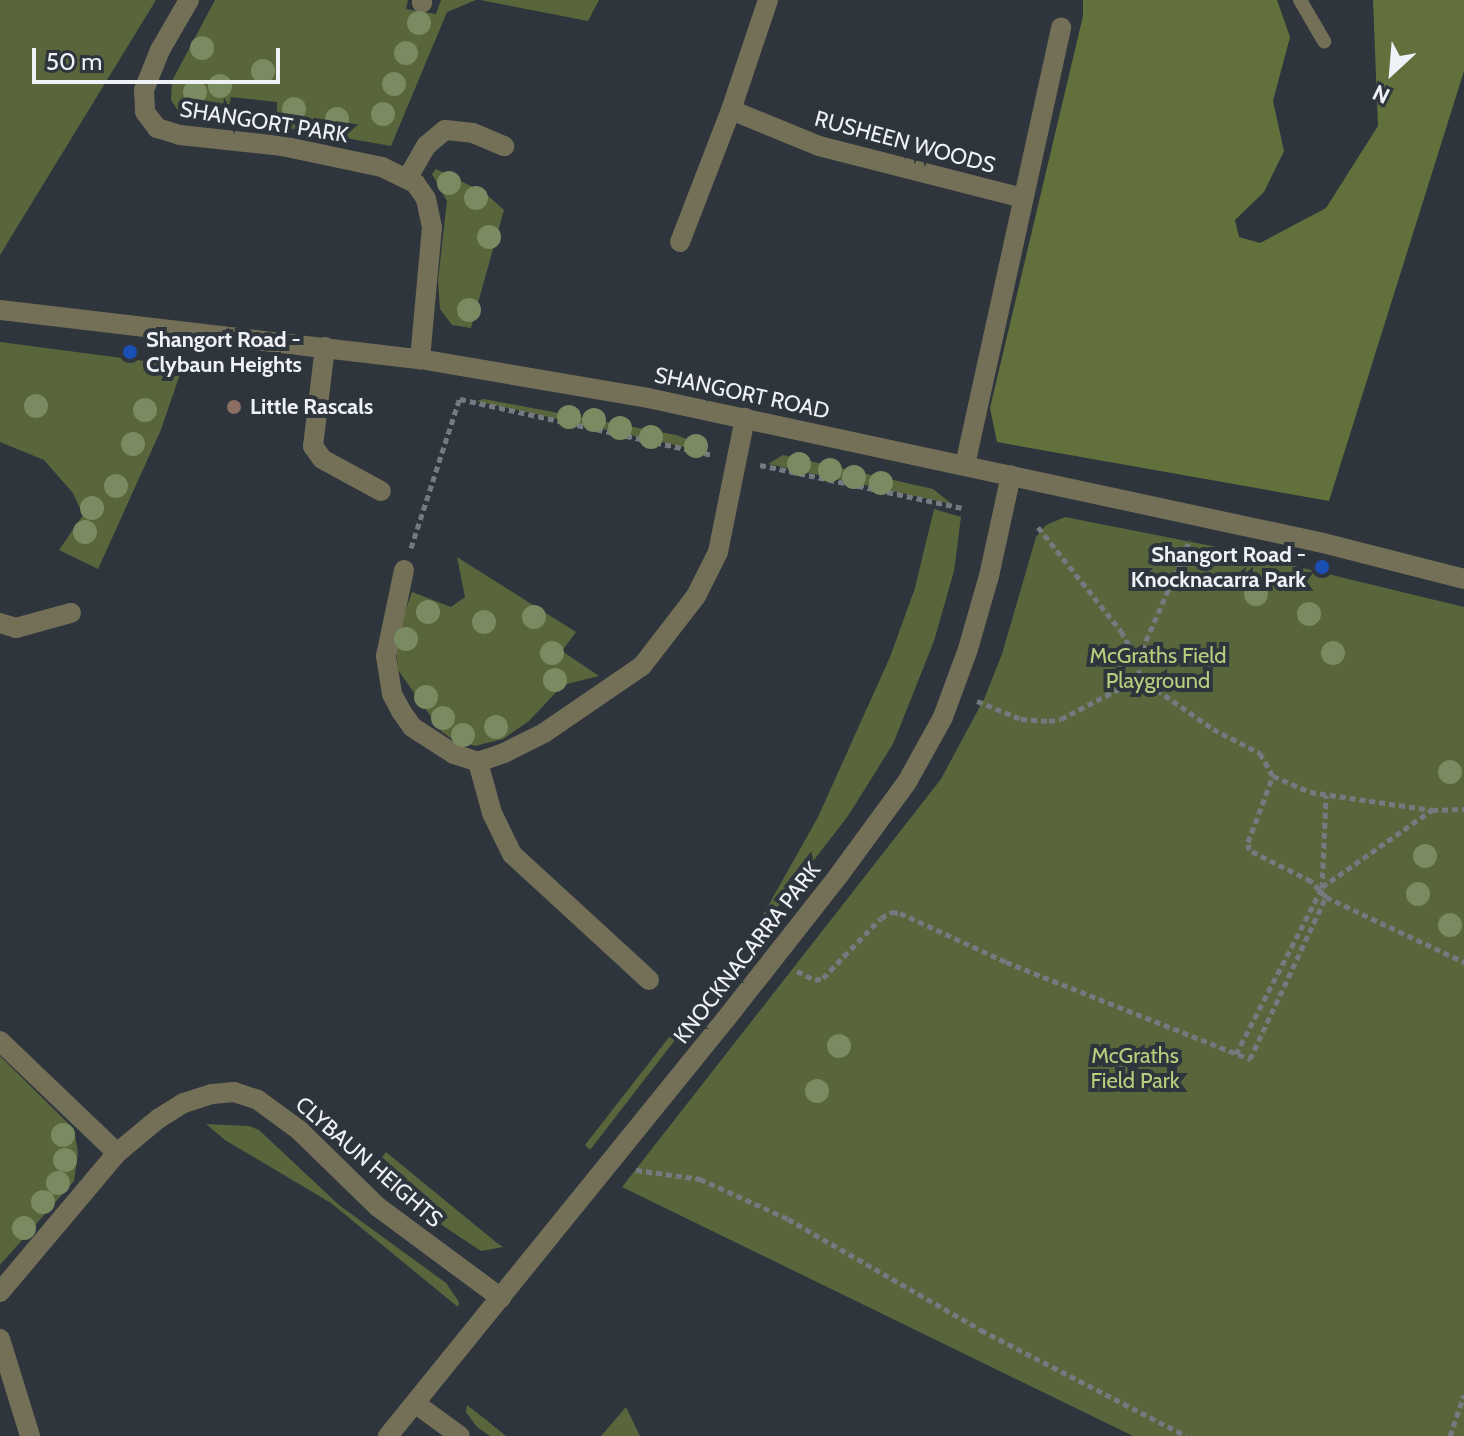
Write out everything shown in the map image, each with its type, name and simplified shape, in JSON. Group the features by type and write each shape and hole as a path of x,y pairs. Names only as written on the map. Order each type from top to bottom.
{"street":[{"name":"SHANGORT PARK","path":"189,0 160,50 144,90 145,112 157,128 180,135 282,146 382,167 407,179"},
{"path":"680,242 731,110 768,0"},
{"path":"965,465 1061,27"},
{"name":"RUSHEEN WOODS","path":"731,110 819,146 898,169 1023,198"},
{"path":"420,359 432,227 426,199 415,183 407,179 427,145 445,130 473,133 504,146"},
{"name":"SHANGORT ROAD","path":"0,310 420,359 745,418 1323,543 1464,579"},
{"path":"325,347 313,446 322,459 381,491"},
{"path":"404,570 386,656 392,694 412,727 454,754 478,762 544,733 604,695 642,666 696,596 718,552 745,418"},
{"name":"KNOCKNACARRA PARK","path":"388,1436 839,875 907,782 943,717 968,649 989,576 1011,475"},
{"path":"0,623 16,628 71,613"},
{"path":"478,762 492,813 512,854 649,980"},
{"path":"0,1041 117,1153"},
{"name":"CLYBAUN HEIGHTS","path":"0,1292 117,1153 158,1119 184,1103 212,1094 234,1092 258,1100 299,1130 378,1207 501,1298"},
{"path":"0,1339 30,1436"},
{"path":"416,1404 460,1436"}],"lane":[{"path":"1300,0 1324,41"}],"path":[{"path":"404,570 462,389"},
{"path":"460,399 717,456"},
{"path":"755,464 962,508"},
{"path":"1038,527 1121,631 1137,660 1140,678 1213,729 1260,753 1273,776 1326,795 1432,810 1464,809"},
{"path":"1137,660 1191,537"},
{"path":"977,701 1021,719 1049,721 1061,719 1140,678"},
{"path":"1273,776 1248,842 1249,850 1322,888 1326,897 1464,962"},
{"path":"1236,1054 1322,888 1326,795"},
{"path":"1322,888 1432,810"},
{"path":"792,967 815,980 823,978 881,918 892,912 900,913 1006,962 1250,1059 1326,897"},
{"path":"632,1170 700,1179 788,1219 981,1330 1186,1436"},
{"path":"1450,1436 1464,1395"}],"green space":[{"path":"0,0 156,0 0,255"},
{"path":"215,0 408,0 406,9 436,14 441,0 476,0 447,12 391,146 277,126 277,102 231,97 226,122 179,112 171,100 172,81"},
{"path":"480,0 599,0 588,21"},
{"path":"1083,0 1277,0 1290,37 1273,101 1284,151 1264,192 1235,220 1239,237 1260,243 1326,208 1378,126 1373,0 1464,0 1464,71 1329,501 997,442 990,408 1083,16"},
{"path":"436,169 485,193 504,210 471,328 452,325 440,309 438,280 447,201 432,174"},
{"path":"0,342 183,366 160,432 98,569 59,550 83,515 73,493 44,460 0,442"},
{"path":"484,399 676,435 699,444 702,451 476,401"},
{"path":"783,455 933,489 952,504 768,464"},
{"path":"934,509 961,517 954,571 934,641 893,744 848,816 590,1150 585,1145 759,922 818,817 890,657 915,588"},
{"name":"McGraths Field Park","path":"1065,517 1212,546 1464,607 1464,1436 1133,1436 622,1187 941,779 985,697 1002,654 1036,537 1046,525"},
{"path":"457,557 576,632 562,651 599,676 563,685 529,721 503,739 475,746 452,739 442,732 398,670 397,635 412,592 451,607 465,597"},
{"path":"0,1056 74,1129 78,1153 74,1181 0,1265"},
{"path":"206,1124 249,1126 259,1130 339,1205 446,1283 459,1302 458,1307 331,1203 225,1140"},
{"path":"386,1152 503,1247 481,1251 407,1202 372,1170"},
{"path":"467,1405 506,1436 490,1436 477,1427 466,1412"},
{"path":"626,1407 640,1436 601,1436"}],"place":[{"name":"Shangort Road - Clybaun Heights","path":"130,352"},
{"name":"Little Rascals","path":"234,407"},
{"name":"Shangort Road - Knocknacarra Park","path":"1322,567"}],"park label":[{"name":"McGraths Field Playground","path":"1158,668"}]}
